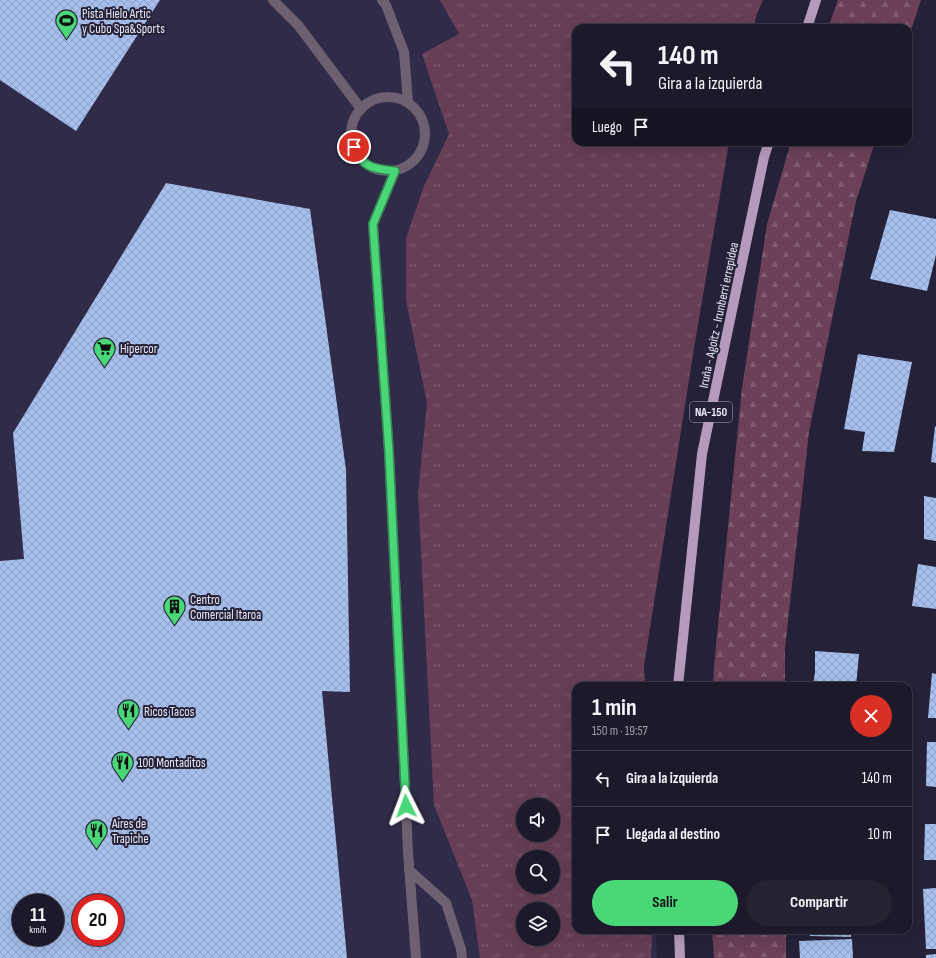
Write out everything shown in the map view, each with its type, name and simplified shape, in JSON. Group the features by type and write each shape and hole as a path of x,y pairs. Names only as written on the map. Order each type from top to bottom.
{"main road":[{"path":"808,24 816,0"},
{"name":"Iruña - Agoitz - Irunberri errepidea","path":"678,682 702,454 762,165 768,146"},
{"path":"678,934 680,958"}],"lane":[{"path":"273,0 298,25 361,109"},
{"path":"382,0 386,5 404,52 408,102"},
{"path":"388,96 408,102 421,114 426,131 423,149 412,163 395,171 374,169 358,156 350,137 354,117 368,101 388,96"},
{"path":"395,171 373,224 389,452 409,870 416,958"},
{"path":"409,870 446,903 461,949 462,958"}],"shaded area":[{"path":"0,0 763,0 756,16 755,24 572,24 572,146 728,146 694,348 644,666 645,682 572,682 572,934 656,934 657,958 0,958"}],"green space":[{"path":"440,0 763,0 756,16 755,24 572,24 572,146 728,146 694,348 644,666 645,682 572,682 572,934 652,934 651,958 480,958 472,900 434,805 418,493 427,403 406,300 406,238 424,186 449,134 422,54 459,34"},
{"path":"838,0 921,0 912,27 912,24 829,24"},
{"path":"790,146 874,146 856,201 809,432 785,648 785,682 713,682 742,388 767,224"},
{"path":"712,934 786,934 786,958 714,958"}],"building":[{"name":"Pista Hielo Artic y Cubo Spa&Sports","path":"0,0 160,0 76,131 0,80"},
{"name":"Centro Comercial Itaroa","path":"166,183 310,209 346,470 350,692 322,691 347,958 0,958 0,561 24,559 13,433"},
{"path":"890,210 936,219 936,255 927,291 870,279"},
{"path":"858,354 912,362 894,452 862,451 865,432 844,429"},
{"path":"935,426 936,427 936,463 931,462"},
{"path":"924,496 936,498 936,541 924,539"},
{"path":"918,564 936,567 936,609 912,606"},
{"path":"815,651 859,654 856,682 814,682"},
{"path":"932,673 936,674 936,718 928,718"},
{"path":"927,742 936,742 936,787 926,786"},
{"path":"925,824 936,824 936,860 924,860"},
{"path":"936,888 936,949 926,949 923,889"},
{"path":"810,934 851,934 851,937 810,936"},
{"path":"852,939 853,958 800,958 799,941"},
{"path":"936,954 936,958 926,958 926,955"}],"place":[{"name":"Pista Hielo Artic y Cubo Spa&Sports","path":"67,40"},
{"name":"Hipercor","path":"104,368"},
{"name":"Centro Comercial Itaroa","path":"174,626"},
{"name":"Ricos Tacos","path":"128,730"},
{"name":"100 Montaditos","path":"122,782"},
{"name":"Aires de Trapiche","path":"97,850"}],"route":[{"path":"354,147 358,156 374,169 395,171 373,224 389,452 406,806"}]}
